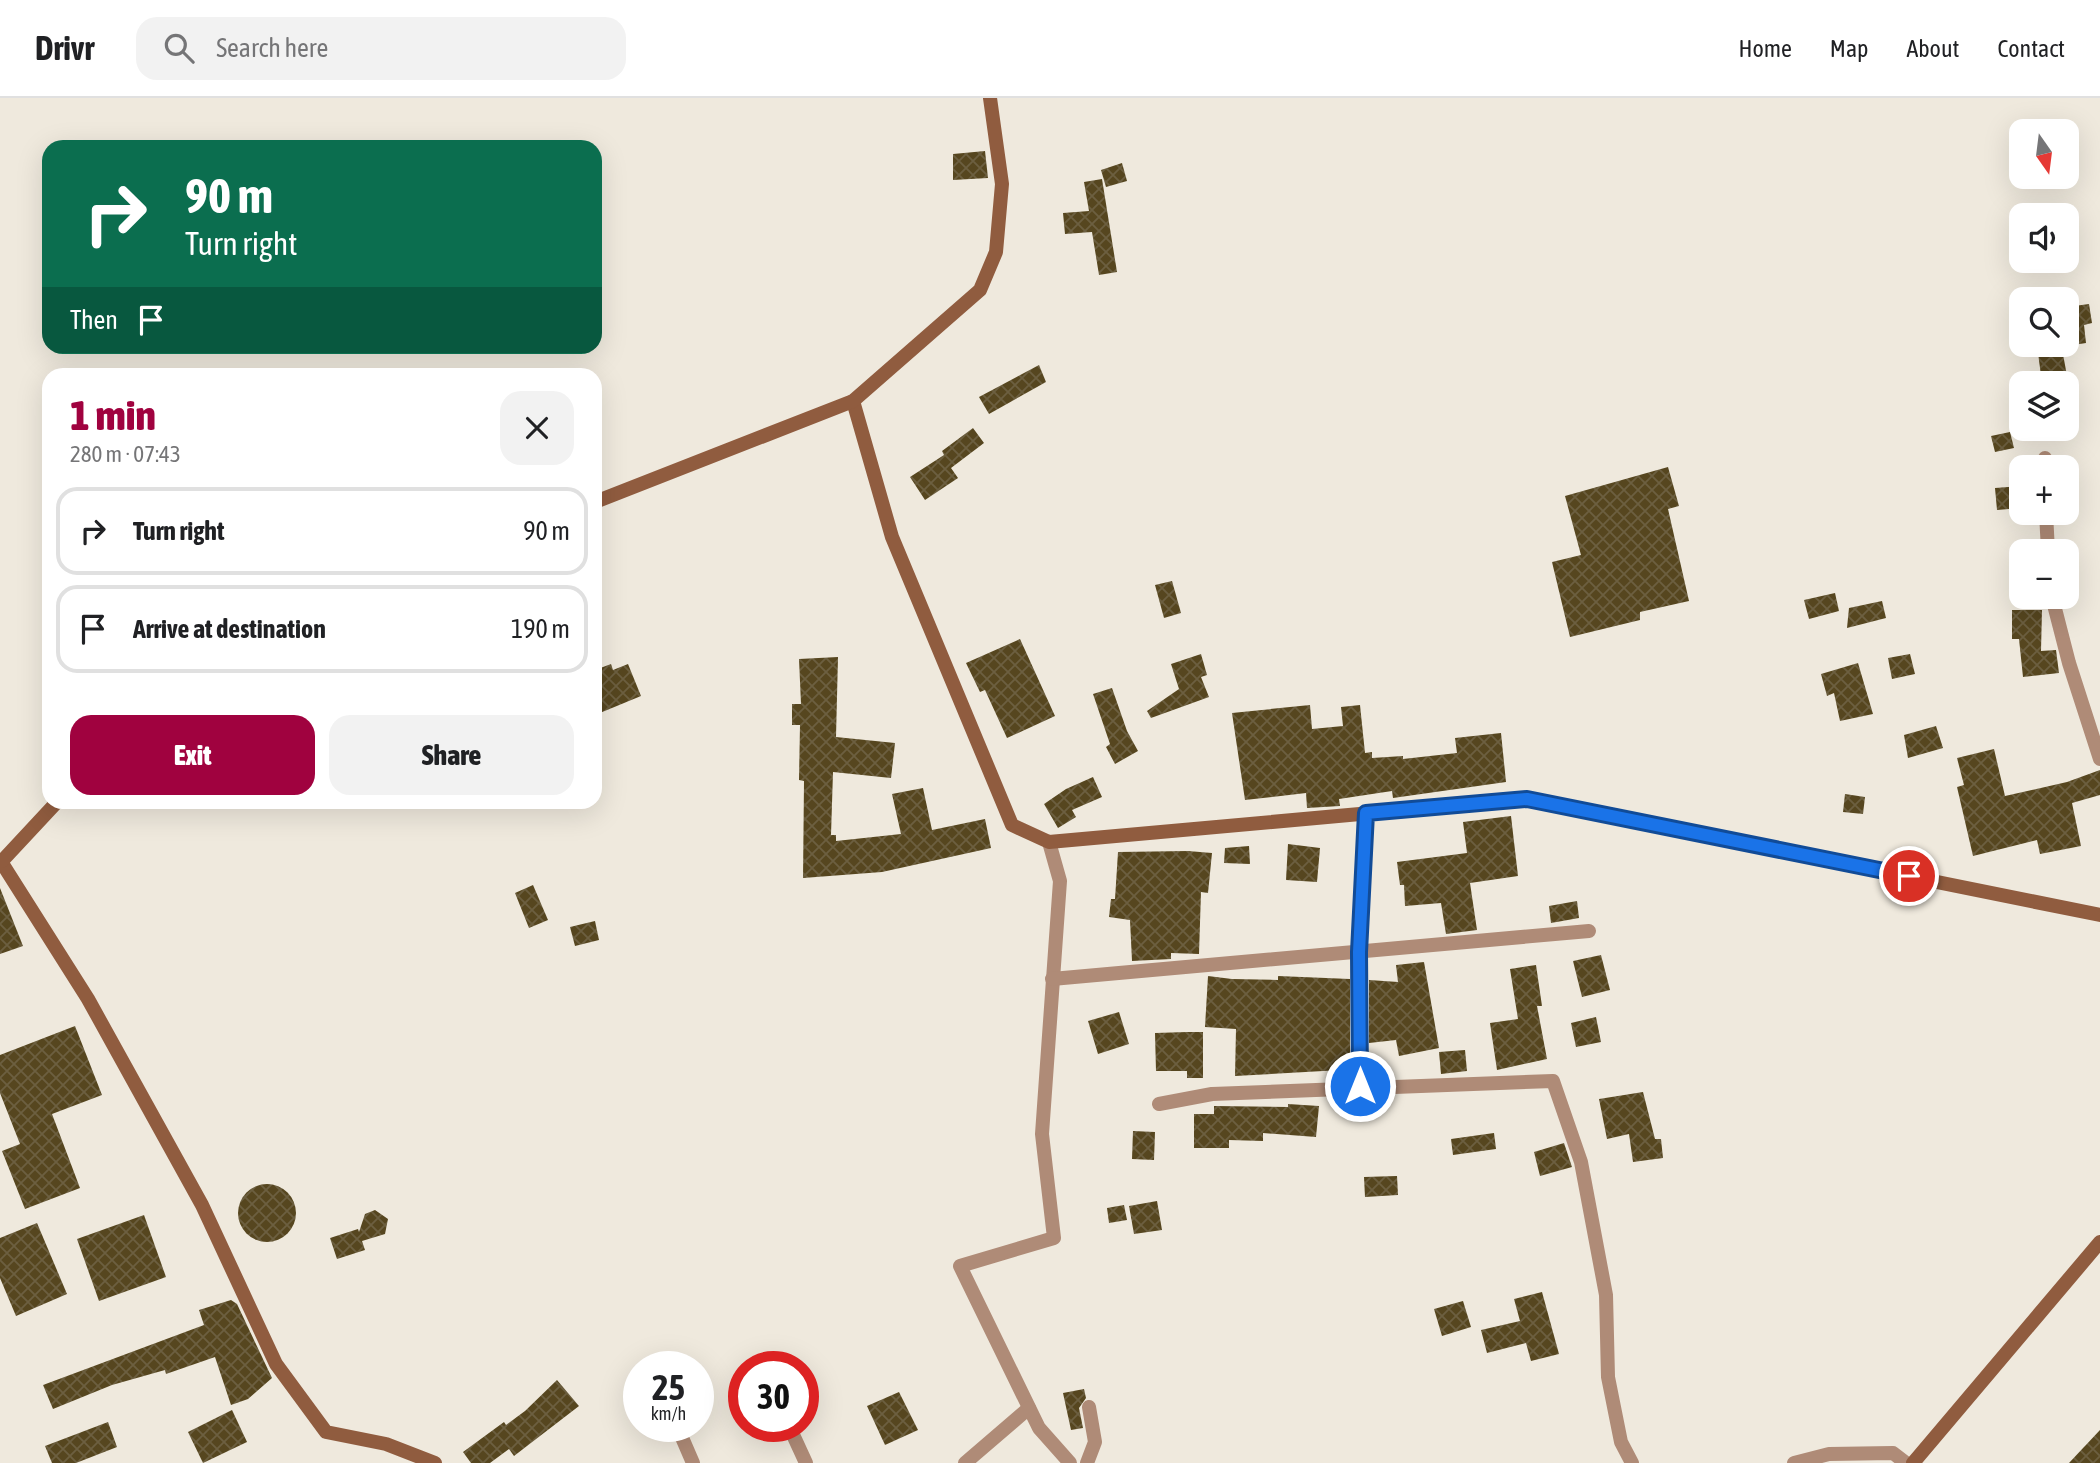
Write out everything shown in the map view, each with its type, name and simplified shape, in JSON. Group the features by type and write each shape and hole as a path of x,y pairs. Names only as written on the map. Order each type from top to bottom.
{"street":[{"path":"602,499 853,401 980,290 996,252 1002,184 990,98"},
{"path":"853,401 892,537 1012,825 1049,842 1527,799 2100,915"},
{"path":"2055,609 2068,663 2100,759"},
{"path":"50,809 1,861 88,999 202,1205 276,1364 326,1432 386,1444 435,1463"},
{"path":"1360,1086 1359,952 1366,813"},
{"path":"1049,842 1060,881 1042,1134 1054,1238 960,1266 1038,1428 1070,1463"},
{"path":"1052,979 1589,931"},
{"path":"1159,1104 1212,1094 1360,1086 1553,1081 1581,1162 1606,1295 1608,1377 1620,1442 1632,1463"},
{"path":"1913,1463 2100,1242"},
{"path":"1087,1463 1095,1442 1089,1407"},
{"path":"965,1463 1029,1408"},
{"path":"684,1442 693,1463"},
{"path":"796,1442 806,1463"},
{"path":"1794,1463 1829,1454 1893,1453 1906,1463"}],"building":[{"path":"985,151 988,178 953,180 953,154"},
{"path":"1122,163 1127,181 1106,187 1101,170"},
{"path":"1102,179 1117,272 1099,275 1092,232 1065,234 1063,213 1089,211 1084,182"},
{"path":"2089,304 2092,323 2084,325 2086,343 2079,344 2079,305"},
{"path":"2039,357 2064,357 2066,371 2040,371"},
{"path":"1039,365 1046,382 989,414 979,397"},
{"path":"973,428 984,443 951,468 958,478 925,500 910,477 944,455 942,451"},
{"path":"2009,432 2009,441 2012,441 2014,448 1995,452 1991,436"},
{"path":"1668,467 1679,506 1668,509 1689,601 1640,612 1640,620 1570,637 1552,562 1581,555 1565,496"},
{"path":"2009,487 2009,509 1997,510 1995,488"},
{"path":"1172,581 1181,613 1164,618 1155,585"},
{"path":"1835,593 1839,611 1809,619 1804,600"},
{"path":"1882,601 1886,618 1847,628 1849,608"},
{"path":"2012,610 2042,610 2041,651 2056,650 2059,673 2023,677 2019,639 2012,639"},
{"path":"1020,639 1055,716 1007,738 985,690 980,692 966,663"},
{"path":"1201,654 1207,675 1201,677 1209,697 1151,718 1147,711 1179,689 1171,664"},
{"path":"1910,654 1915,674 1892,679 1888,658"},
{"path":"838,657 836,737 895,743 891,778 833,772 831,835 836,835 836,841 901,834 892,794 923,788 932,830 985,819 991,848 882,872 803,878 804,781 799,780 800,725 792,725 792,704 801,704 799,659"},
{"path":"1858,663 1873,714 1840,721 1834,693 1827,696 1821,674"},
{"path":"611,664 613,670 628,664 641,696 602,712 602,667"},
{"path":"1112,688 1127,731 1138,751 1115,764 1106,747 1110,744 1093,694"},
{"path":"1310,705 1312,729 1343,726 1341,707 1360,705 1365,753 1372,752 1372,758 1403,756 1403,759 1457,753 1455,738 1501,733 1506,782 1393,798 1392,791 1339,799 1340,806 1307,808 1306,793 1245,800 1232,713"},
{"path":"1936,726 1943,748 1908,758 1904,735"},
{"path":"1994,749 2005,796 2067,782 2100,770 2100,795 2072,803 2081,846 2040,854 2037,840 1973,856 1957,787 1964,785 1957,758"},
{"path":"1093,777 1102,797 1072,810 1076,817 1058,828 1044,804 1066,789"},
{"path":"1845,794 1865,797 1863,814 1843,812"},
{"path":"1511,816 1518,876 1470,883 1477,930 1446,934 1441,903 1405,906 1404,885 1400,885 1397,862 1467,853 1463,822"},
{"path":"1288,844 1320,848 1317,882 1286,880"},
{"path":"1249,846 1250,864 1224,863 1225,848"},
{"path":"1118,852 1212,853 1208,893 1201,892 1199,954 1171,953 1171,959 1132,961 1130,920 1109,917 1111,899 1115,899"},
{"path":"533,885 548,920 529,928 515,893"},
{"path":"0,888 23,946 0,954"},
{"path":"1577,901 1579,918 1551,923 1549,906"},
{"path":"595,921 599,940 575,946 570,927"},
{"path":"1601,955 1610,990 1582,997 1573,961"},
{"path":"1424,962 1439,1048 1399,1056 1396,1040 1369,1043 1369,980 1398,982 1396,965"},
{"path":"1536,965 1542,1006 1537,1006 1547,1059 1497,1070 1490,1023 1518,1019 1510,969"},
{"path":"1208,976 1278,980 1278,976 1350,979 1350,1075 1341,1075 1341,1070 1235,1076 1236,1029 1205,1027"},
{"path":"1119,1012 1129,1044 1098,1054 1088,1021"},
{"path":"1596,1017 1601,1042 1576,1047 1571,1023"},
{"path":"75,1026 102,1095 52,1114 80,1188 25,1209 2,1151 20,1144 0,1093 0,1055"},
{"path":"1203,1032 1203,1078 1187,1078 1187,1071 1156,1071 1155,1033"},
{"path":"1465,1050 1467,1071 1441,1074 1439,1052"},
{"path":"1643,1092 1655,1139 1661,1139 1663,1158 1633,1162 1629,1134 1607,1139 1599,1099"},
{"path":"1288,1104 1319,1106 1316,1137 1263,1133 1263,1141 1229,1140 1229,1148 1194,1148 1194,1114 1214,1114 1214,1106 1288,1107"},
{"path":"1133,1131 1155,1132 1154,1160 1132,1159"},
{"path":"1494,1133 1496,1149 1453,1155 1451,1139"},
{"path":"1564,1143 1572,1167 1540,1176 1534,1152"},
{"path":"1397,1176 1398,1195 1365,1197 1364,1177"},
{"path":"261,1184 273,1184 288,1192 296,1207 296,1219 288,1234 273,1242 261,1242 246,1234 238,1219 238,1207 246,1192"},
{"path":"1157,1201 1162,1230 1134,1234 1129,1206"},
{"path":"1124,1205 1127,1220 1109,1223 1107,1208"},
{"path":"375,1210 388,1219 385,1234 362,1241 365,1250 337,1259 330,1238 358,1229 359,1232 365,1214"},
{"path":"144,1215 166,1277 99,1301 77,1239"},
{"path":"37,1223 67,1294 16,1316 0,1278 0,1238"},
{"path":"1542,1292 1559,1354 1531,1361 1526,1343 1487,1353 1481,1330 1520,1321 1514,1299"},
{"path":"231,1300 237,1304 272,1378 248,1399 231,1405 215,1357 166,1374 165,1370 112,1385 53,1409 43,1385 204,1325 199,1310"},
{"path":"1463,1301 1471,1327 1442,1336 1434,1309"},
{"path":"557,1380 579,1406 514,1456 509,1449 490,1463 471,1463 463,1452 504,1422 506,1425 525,1411"},
{"path":"1084,1389 1086,1398 1079,1408 1083,1428 1071,1430 1063,1393"},
{"path":"899,1392 918,1430 885,1445 867,1406"},
{"path":"232,1410 247,1442 203,1463 188,1432"},
{"path":"108,1422 117,1447 76,1463 52,1463 45,1446"},
{"path":"2100,1430 2100,1463 2069,1463"}],"route":[{"path":"1360,1086 1359,952 1366,813 1527,799 1909,876"}]}
